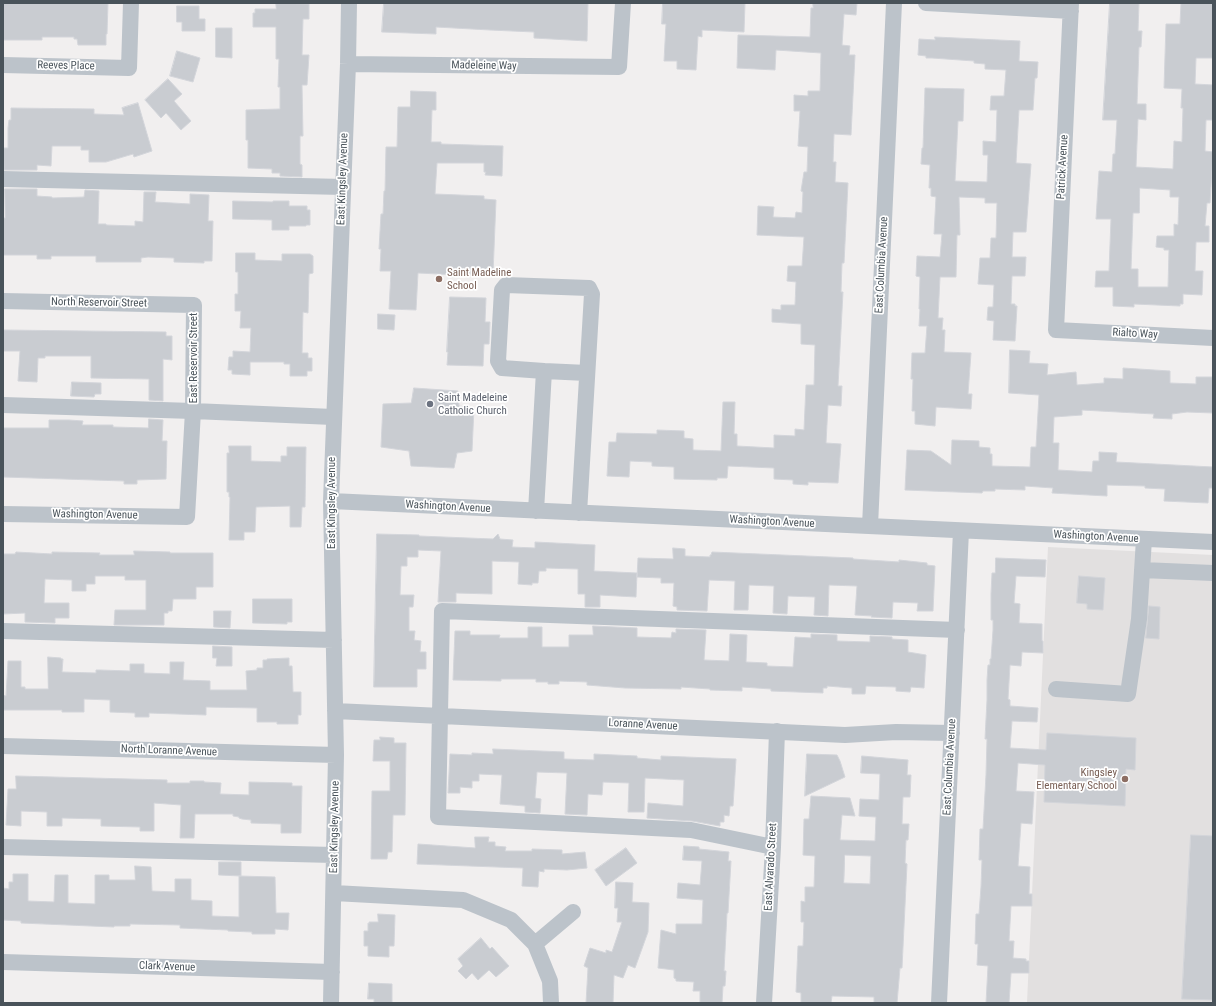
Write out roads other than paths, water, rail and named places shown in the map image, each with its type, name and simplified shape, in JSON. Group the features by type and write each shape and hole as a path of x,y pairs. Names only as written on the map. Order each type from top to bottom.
{"street":[{"name":"Reeves Place","path":"3,65 129,68 131,3"},
{"name":"East Kingsley Avenue","path":"331,1003 336,755 331,501 342,187 348,64 349,3"},
{"name":"Madeleine Way","path":"348,64 620,67 623,3"},
{"name":"East Columbia Avenue","path":"870,526 894,3"},
{"path":"926,3 1071,7"},
{"name":"Patrick Avenue","path":"1056,330 1071,7"},
{"path":"3,179 342,187"},
{"path":"579,513 588,373 592,294 589,288 506,285 502,290 498,362 502,368 588,373"},
{"name":"North Reservoir Street","path":"3,301 194,305"},
{"name":"East Reservoir Street","path":"187,517 193,410 194,305"},
{"name":"Rialto Way","path":"1056,330 1213,338"},
{"path":"536,511 544,371"},
{"path":"3,406 193,410 334,417"},
{"name":"Washington Avenue","path":"331,501 1213,542"},
{"name":"Washington Avenue","path":"3,514 187,517"},
{"name":"East Columbia Avenue","path":"939,1003 961,531"},
{"path":"1056,689 1128,694 1139,619 1144,539"},
{"path":"1142,570 1213,574"},
{"path":"773,847 691,830 438,817 442,611 957,630"},
{"path":"3,631 334,640"},
{"name":"Loranne Avenue","path":"335,712 845,735 896,732 952,733"},
{"name":"East Alvarado Street","path":"764,1003 773,847 777,731"},
{"name":"North Loranne Avenue","path":"3,746 336,755"},
{"path":"3,847 334,856"},
{"path":"334,893 463,900 511,920 535,944 550,981 551,1003"},
{"path":"535,944 573,912"},
{"name":"Clark Avenue","path":"3,962 332,972"}],"place":[{"name":"Saint Madeline School","path":"439,279"},
{"name":"Saint Madeleine Catholic Church","path":"430,404"},
{"name":"Kingsley Elementary School","path":"1125,779"}]}
